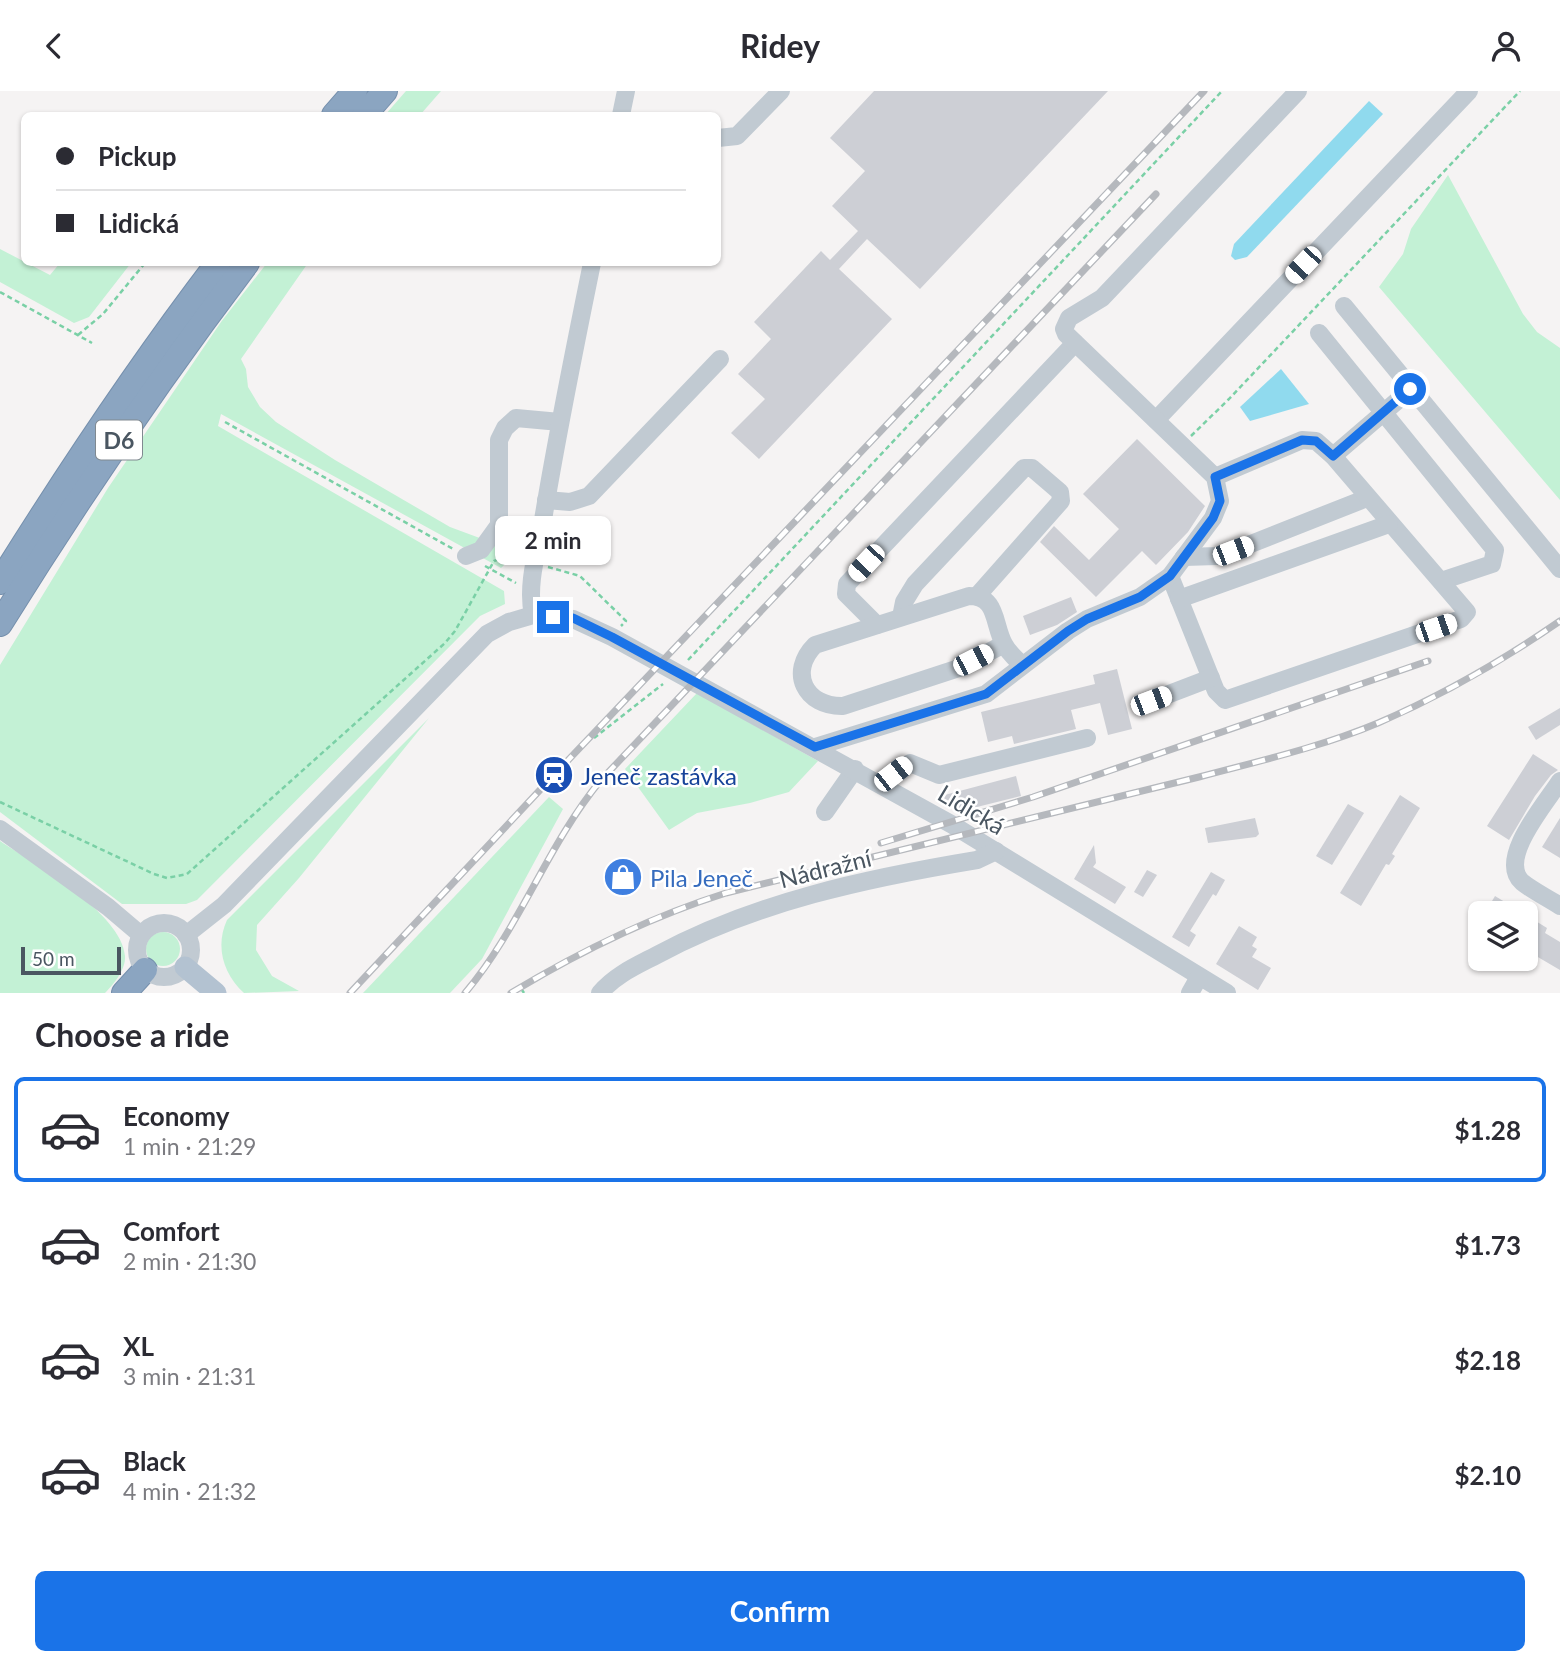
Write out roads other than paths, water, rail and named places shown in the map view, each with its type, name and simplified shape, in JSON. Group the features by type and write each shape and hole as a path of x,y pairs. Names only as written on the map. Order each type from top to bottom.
{"highway":[{"path":"337,112 355,91"},
{"path":"367,112 385,91"},
{"name":"D6","path":"0,582 78,460 216,266"},
{"name":"D6","path":"0,624 107,458 192,334 245,266"},
{"path":"124,993 145,970"}],"main road":[{"path":"185,967 216,993"}],"street":[{"path":"622,112 626,91"},
{"path":"721,138 737,137 781,91"},
{"path":"815,747 986,694 1068,631 1087,619 1140,597 1170,576 1213,518 1220,501 1215,477 1075,343 1064,328 1069,319 1102,298 1298,91"},
{"path":"1156,420 1469,91"},
{"path":"186,935 224,905 487,634 509,622 533,615 530,600 535,566 591,266"},
{"path":"1344,306 1560,569"},
{"path":"1319,333 1495,550 1492,564 1441,581"},
{"path":"877,625 846,594 847,584 1075,343"},
{"path":"546,501 570,502 589,496 719,359"},
{"path":"1333,456 1410,389"},
{"path":"466,556 481,550 499,525 499,440 505,428 516,418 560,422"},
{"path":"1170,576 1211,678 1221,698 1229,700 1461,619 1467,611 1389,524 1333,456 1316,441 1302,440 1215,477"},
{"path":"901,617 904,602 915,584 1024,468 1032,468 1060,492 1061,501 977,596"},
{"path":"1184,557 1217,556 1233,551 1367,498"},
{"path":"1180,599 1389,524"},
{"path":"1004,644 959,668 843,706 831,706 811,696 803,684 801,669 807,653 815,645 969,596 977,596 991,604 1004,644 1022,666"},
{"name":"Lidická","path":"533,615 573,618 815,747 996,851 1227,993"},
{"path":"1151,701 1211,678"},
{"path":"881,784 910,764 939,775 1087,738"},
{"path":"825,812 855,769"},
{"path":"1560,781 1516,848 1513,869 1521,881 1560,906"},
{"path":"0,829 108,907 141,935"},
{"name":"Nádražní","path":"600,985 689,938 760,911 827,891 977,860 996,851"},
{"path":"152,925 174,925 186,935 191,948 185,967 169,977 156,976 145,970 137,957 138,942 141,935 152,925"},
{"path":"1189,993 1199,977"}],"water":[{"path":"1369,101 1383,114 1247,257 1235,260 1231,256 1234,244"},
{"path":"1281,369 1309,404 1250,421 1240,407"}],"railway":[{"path":"350,993 1204,91"},
{"path":"465,993 502,941 565,832 601,780 1156,194"},
{"path":"511,993 615,937 726,893 1199,777 1356,732 1449,689 1560,621"},
{"path":"881,843 1033,797 1428,661"}],"place":[{"name":"Jeneč zastávka","path":"554,775"},
{"name":"Pila Jeneč","path":"623,877"}]}
